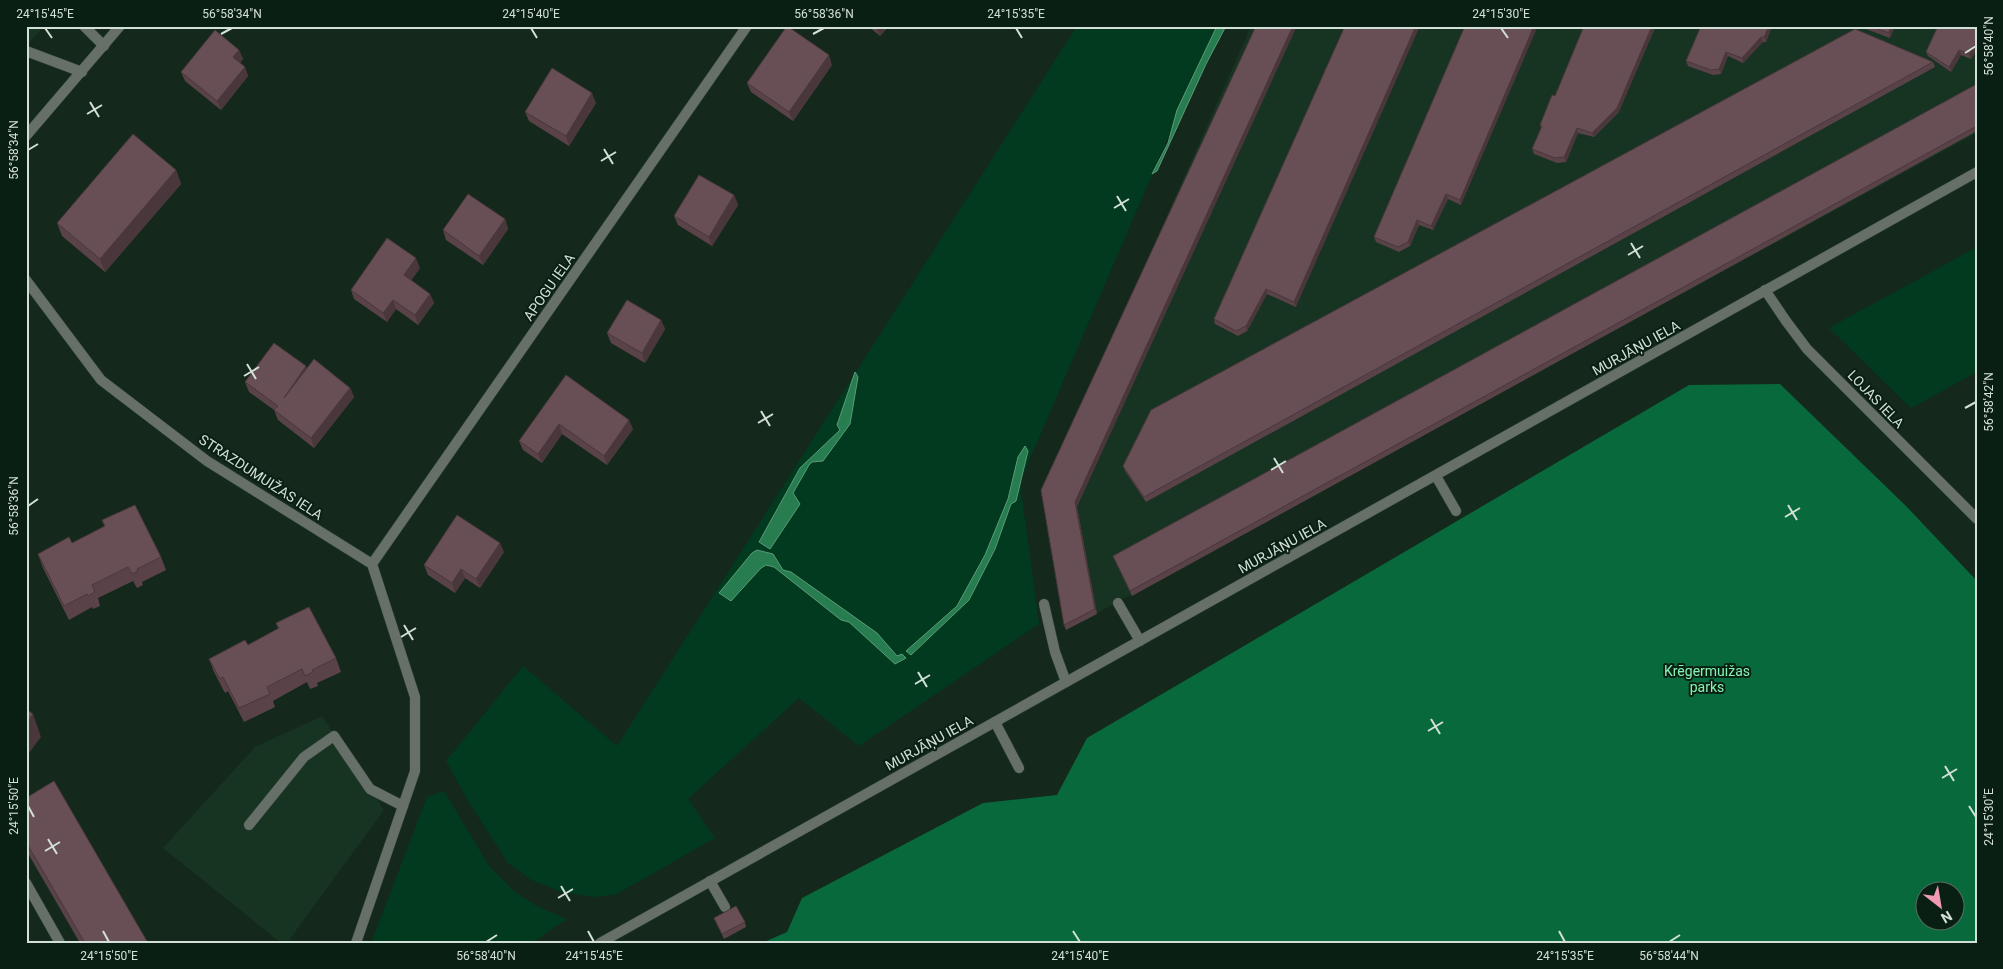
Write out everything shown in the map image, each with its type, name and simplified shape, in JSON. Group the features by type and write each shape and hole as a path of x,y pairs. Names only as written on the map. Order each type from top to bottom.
{"street":[{"path":"84,26 104,46"},
{"path":"26,136 120,26"},
{"name":"APOGU IELA","path":"372,564 747,26"},
{"path":"26,51 82,72"},
{"name":"MURJĀŅU IELA","path":"605,942 710,881 1977,172"},
{"name":"STRAZDUMUIŽAS IELA","path":"26,280 101,380 206,461 372,564"},
{"name":"LOJAS IELA","path":"1765,290 1807,349 1977,519"},
{"path":"1436,476 1456,511"},
{"path":"356,943 415,771 415,697 372,564"},
{"path":"1118,603 1140,641"},
{"path":"1044,604 1055,652 1066,682"},
{"path":"995,722 1018,768"},
{"path":"249,825 304,757 334,736 370,789 403,806"},
{"path":"710,881 725,907"},
{"path":"26,884 60,943"}],"shaded area":[{"path":"26,26 44,26 26,47"},
{"path":"1077,26 1216,26 1020,482 1039,624 859,746 799,698 688,799 715,838 617,894 596,897 565,893 531,880 508,863 468,801 446,761 523,666 617,746"},
{"path":"1217,26 1226,26 1206,64 1157,171 1152,174 1168,143 1177,110"},
{"path":"1251,26 1977,26 1977,133 1066,630 1043,495"},
{"path":"1977,247 1977,372 1911,408 1829,328"},
{"path":"855,372 858,377 850,424 823,461 812,462 809,465 793,493 800,504 770,549 759,542 800,468 840,430 837,425"},
{"path":"1025,446 1028,451 1016,501 1011,504 995,549 969,600 911,655 906,651 957,606 985,555 1008,499 1018,457"},
{"path":"757,550 773,554 783,570 791,572 877,633 897,656 902,654 906,658 895,664 849,622 841,620 774,567 766,565 761,568 731,601 719,593 752,553"},
{"path":"322,716 384,810 287,943 281,943 163,848 255,747"},
{"path":"444,791 489,866 513,890 536,906 567,919 532,943 371,943 427,797"}],"green space":[{"name":"Krēgermuižas parks","path":"1780,384 1906,506 1977,581 1977,943 762,943 787,932 802,898 983,803 1057,795 1087,738 1689,385"}],"building":[{"path":"787,26 829,55 789,112 747,83"},
{"path":"1256,26 1293,26 1075,502 1095,609 1064,625 1041,490"},
{"path":"1345,26 1416,26 1294,302 1266,289 1246,326 1236,331 1214,319"},
{"path":"1465,26 1534,26 1460,200 1446,194 1431,226 1417,220 1408,242 1398,247 1374,237"},
{"path":"1584,26 1652,26 1617,108 1592,133 1577,128 1564,157 1555,158 1532,149 1552,95 1555,96"},
{"path":"1701,26 1769,26 1764,37 1761,37 1742,58 1726,52 1719,69 1711,70 1686,61"},
{"path":"1870,26 1891,26 1889,33"},
{"path":"1938,26 1977,26 1977,42 1969,54 1959,50 1949,67 1926,52"},
{"path":"1855,29 1933,62 1144,497 1123,466 1151,410"},
{"path":"215,30 239,50 233,57 245,67 217,101 181,72"},
{"path":"552,68 592,93 566,136 525,112"},
{"path":"1977,84 1977,126 1130,591 1113,556"},
{"path":"133,134 176,170 100,259 57,223"},
{"path":"699,175 734,195 709,237 674,216"},
{"path":"468,194 505,219 479,256 443,230"},
{"path":"387,238 416,258 404,275 430,294 415,315 393,300 383,313 351,290"},
{"path":"627,300 661,320 642,353 607,333"},
{"path":"274,343 306,366 284,398 314,359 350,388 311,438 274,410 278,406 245,382"},
{"path":"566,375 629,420 604,456 559,424 538,454 519,441"},
{"path":"135,505 161,557 137,569 138,571 132,574 128,567 92,585 95,592 64,606 38,554 69,537 72,543 105,526 102,520"},
{"path":"457,515 500,543 476,579 461,569 452,583 424,565"},
{"path":"309,607 336,658 312,670 313,672 305,676 302,669 267,687 270,694 239,708 223,677 220,679 209,659 245,640 248,645 279,628 276,623"},
{"path":"26,709 33,714 26,723"},
{"path":"54,781 148,943 85,943 26,842 26,798"},
{"path":"736,906 745,922 722,934 714,918"}]}
